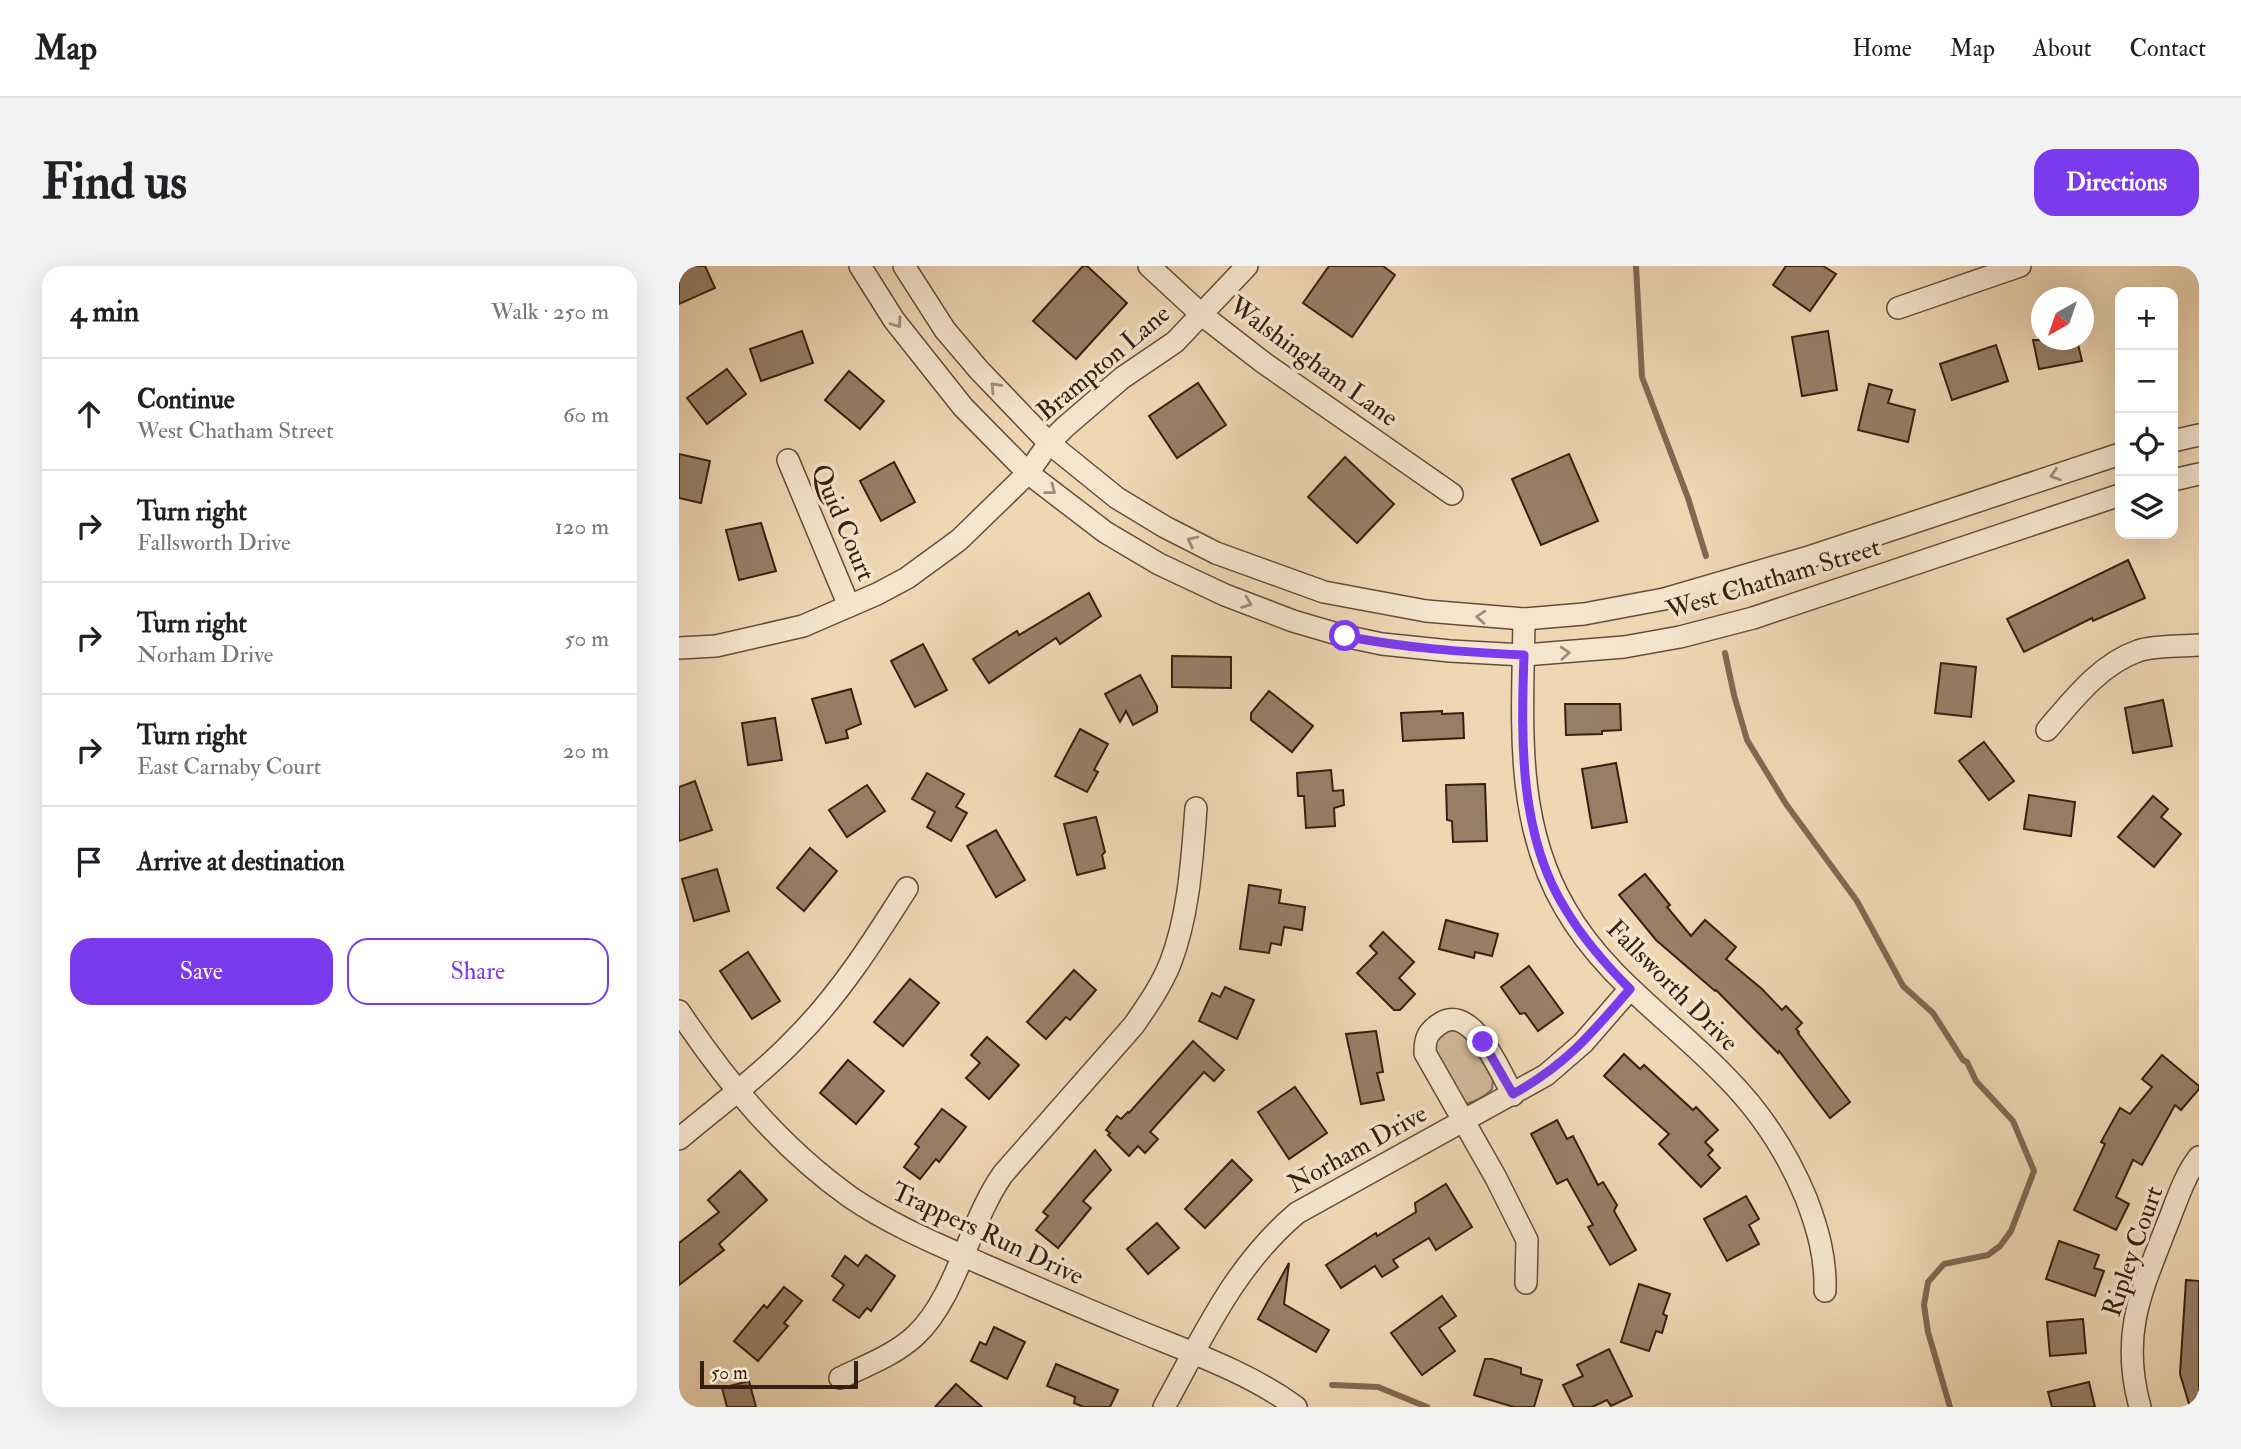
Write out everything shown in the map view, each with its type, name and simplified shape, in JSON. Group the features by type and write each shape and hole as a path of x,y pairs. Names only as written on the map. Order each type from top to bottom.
{"street":[{"name":"West Chatham Street","path":"860,266 894,320 963,408 1028,473 1105,532 1159,564 1225,595 1293,621 1383,644 1524,655 1624,648 1716,629 2115,497"},
{"name":"West Chatham Street","path":"904,266 946,330 979,370 1049,443 1117,499 1216,553 1324,592 1426,611 1524,619 1584,614 1664,599 1812,556 2115,456"},
{"name":"Walshingham Lane","path":"1149,266 1202,315 1264,363 1452,495"},
{"name":"Brampton Lane","path":"679,648 716,646 803,626 907,578 934,560 959,540 1028,473 1065,426 1122,378 1175,342 1247,266"},
{"path":"1898,308 2020,266"},
{"path":"2178,440 2199,435"},
{"name":"Quid Court","path":"787,460 849,606"},
{"path":"2178,480 2199,474"},
{"name":"Fallsworth Drive","path":"1524,619 1523,721 1526,792 1539,848 1550,879 1564,908 1600,958 1630,989 1724,1074 1762,1118 1801,1186 1815,1220 1825,1268 1825,1291"},
{"path":"2046,730 2079,693 2116,662 2139,651 2199,645"},
{"path":"840,1378 882,1358 915,1336 933,1314 947,1291 990,1192 1134,1025 1157,989 1169,967 1181,926 1196,808"},
{"path":"679,1139 796,1039 821,1011 907,888"},
{"name":"Norham Drive","path":"1164,1407 1238,1275 1277,1230 1297,1213 1546,1075 1565,1060 1630,989"},
{"name":"Trappers Run Drive","path":"679,1010 700,1043 767,1126 829,1181 892,1222 962,1255 1244,1375 1296,1407"},
{"path":"1513,1094 1472,1026 1458,1019 1443,1021 1429,1032 1425,1041 1425,1053 1496,1178 1527,1240 1525,1283"},
{"name":"Ripley Court","path":"2140,1407 2133,1370 2133,1323 2142,1290 2181,1191 2199,1157"}],"shaded area":[{"path":"1448,1028 1467,1035 1493,1080 1489,1092 1464,1104 1434,1056 1435,1039"}],"building":[{"path":"690,266 705,266 715,288 679,304 679,271"},
{"path":"1083,266 1087,266 1127,303 1076,359 1033,321"},
{"path":"1329,266 1383,266 1395,275 1352,337 1303,303"},
{"path":"1786,266 1823,266 1836,274 1810,311 1773,285"},
{"path":"802,331 813,363 761,381 750,349"},
{"path":"1828,331 1837,390 1802,396 1792,337"},
{"path":"1996,345 2008,381 1952,400 1940,364"},
{"path":"2035,350 2079,350 2082,361 2039,369"},
{"path":"727,369 746,394 707,424 687,398"},
{"path":"849,371 884,401 860,429 825,400"},
{"path":"1198,383 1226,425 1177,458 1149,416"},
{"path":"1869,384 1892,390 1888,403 1915,410 1908,442 1858,430"},
{"path":"679,454 710,461 701,503 679,498"},
{"path":"1569,454 1598,521 1541,545 1512,479"},
{"path":"1345,457 1394,504 1357,543 1308,497"},
{"path":"894,462 915,502 881,521 860,481"},
{"path":"761,523 776,571 739,580 726,530"},
{"path":"2128,560 2145,598 2093,621 2092,618 2024,652 2007,619"},
{"path":"1089,593 1101,616 1060,644 1056,638 989,683 973,659 1017,631 1019,635"},
{"path":"923,644 947,690 915,707 891,661"},
{"path":"1172,656 1231,657 1231,688 1172,687"},
{"path":"1941,663 1976,667 1971,717 1935,713"},
{"path":"1140,675 1157,706 1157,712 1133,725 1126,711 1120,722 1105,694"},
{"path":"851,689 861,724 846,730 848,738 826,743 812,699"},
{"path":"1269,691 1313,726 1292,752 1251,720 1251,713"},
{"path":"2163,700 2172,746 2133,753 2125,708"},
{"path":"1565,704 1620,704 1621,730 1602,731 1602,734 1566,735"},
{"path":"1442,711 1442,714 1463,713 1464,738 1403,741 1401,713"},
{"path":"775,718 782,760 748,765 742,723"},
{"path":"1080,729 1108,744 1094,770 1098,772 1087,792 1055,776"},
{"path":"1984,742 2014,781 1989,800 1959,761"},
{"path":"1616,763 1627,822 1592,828 1582,769"},
{"path":"1331,770 1333,791 1343,790 1344,805 1334,808 1335,826 1306,828 1304,796 1298,796 1297,773"},
{"path":"927,773 964,794 956,807 967,813 951,841 927,827 935,812 912,799"},
{"path":"695,781 712,830 679,841 679,787"},
{"path":"1485,784 1487,841 1453,842 1452,821 1447,820 1446,785"},
{"path":"867,785 885,811 847,837 829,810"},
{"path":"2029,795 2075,802 2071,836 2024,829"},
{"path":"2153,796 2168,809 2161,817 2181,834 2154,867 2118,837"},
{"path":"1096,817 1105,852 1102,855 1105,868 1077,875 1064,824"},
{"path":"996,830 1025,880 996,897 967,846"},
{"path":"810,848 837,871 804,911 777,888"},
{"path":"717,869 729,911 694,921 682,879"},
{"path":"1645,874 1691,936 1705,920 1736,947 1726,959 1782,1010 1786,1006 1802,1023 1796,1029 1798,1033 1850,1102 1830,1118 1779,1051 1778,1053 1716,990 1656,940 1619,895"},
{"path":"1249,885 1281,890 1279,903 1305,907 1302,930 1284,927 1281,945 1271,943 1269,953 1240,949"},
{"path":"1446,920 1498,934 1492,956 1475,952 1474,958 1439,949"},
{"path":"1383,932 1414,962 1399,978 1415,994 1400,1010 1394,1010 1357,973 1377,953 1370,946"},
{"path":"748,952 780,1001 752,1019 720,971"},
{"path":"1529,966 1563,1013 1538,1031 1525,1013 1520,1014 1501,987"},
{"path":"1074,970 1096,990 1070,1020 1066,1017 1046,1039 1027,1022"},
{"path":"910,979 939,1003 903,1046 874,1022"},
{"path":"1225,987 1254,1000 1237,1039 1199,1021 1212,993 1220,997"},
{"path":"1376,1031 1383,1072 1377,1073 1384,1100 1361,1104 1346,1034"},
{"path":"987,1037 1019,1065 989,1099 966,1078 980,1063 971,1055"},
{"path":"1193,1041 1224,1070 1214,1081 1204,1072 1150,1132 1158,1139 1145,1153 1138,1146 1129,1156 1106,1130 1117,1116 1121,1119 1129,1113"},
{"path":"1624,1054 1640,1069 1644,1065 1693,1110 1696,1107 1718,1130 1705,1142 1713,1150 1708,1155 1720,1168 1701,1187 1659,1144 1669,1134 1604,1076"},
{"path":"2162,1055 2199,1086 2199,1089 2181,1110 2175,1105 2142,1165 2133,1160 2116,1197 2129,1204 2116,1230 2074,1210 2105,1144 2101,1142 2120,1108 2130,1114 2152,1087 2142,1079"},
{"path":"848,1060 884,1091 856,1124 820,1093"},
{"path":"1295,1087 1327,1133 1289,1159 1258,1112"},
{"path":"942,1109 966,1127 939,1162 936,1159 920,1179 904,1167 919,1147 915,1144"},
{"path":"1557,1120 1567,1139 1573,1136 1598,1185 1603,1182 1617,1205 1614,1211 1636,1250 1610,1265 1588,1227 1593,1225 1567,1179 1557,1184 1531,1134"},
{"path":"1095,1150 1111,1170 1083,1201 1091,1208 1058,1248 1036,1230 1048,1216 1043,1212"},
{"path":"1232,1160 1252,1180 1205,1228 1185,1209"},
{"path":"740,1171 767,1200 719,1244 724,1250 679,1285 679,1243 719,1212 708,1200"},
{"path":"1446,1184 1472,1227 1436,1250 1429,1238 1393,1260 1398,1267 1382,1277 1375,1266 1341,1288 1326,1265 1376,1233 1377,1236 1416,1212 1415,1203"},
{"path":"1746,1196 1759,1219 1749,1225 1759,1244 1727,1261 1704,1219"},
{"path":"1157,1223 1179,1248 1148,1274 1127,1249"},
{"path":"2059,1241 2099,1255 2094,1268 2104,1271 2095,1296 2046,1279"},
{"path":"866,1255 895,1276 871,1311 867,1308 859,1318 833,1300 844,1285 832,1276 845,1256 858,1266"},
{"path":"1289,1263 1284,1304 1329,1330 1316,1352 1258,1319"},
{"path":"2186,1280 2199,1281 2199,1407 2190,1407 2180,1374"},
{"path":"1639,1284 1670,1294 1663,1314 1667,1316 1662,1333 1656,1331 1649,1351 1621,1342"},
{"path":"784,1287 802,1301 784,1323 788,1326 758,1361 734,1341 764,1305 767,1308"},
{"path":"1442,1296 1456,1316 1439,1328 1455,1351 1422,1375 1391,1333"},
{"path":"2083,1319 2086,1353 2050,1356 2047,1322"},
{"path":"994,1327 1025,1342 1007,1379 971,1361 980,1342 986,1345"},
{"path":"1609,1349 1632,1396 1611,1406 1607,1400 1592,1407 1574,1407 1563,1385 1583,1376 1577,1365"},
{"path":"1485,1359 1521,1368 1521,1374 1542,1380 1534,1407 1514,1407 1474,1395"},
{"path":"1056,1364 1118,1390 1110,1407 1084,1407 1074,1403 1075,1397 1047,1386"},
{"path":"749,1381 756,1407 727,1407 722,1388"},
{"path":"2089,1382 2095,1407 2052,1407 2048,1392"},
{"path":"956,1384 982,1407 935,1407"}],"waterway":[{"path":"1636,266 1642,377 1688,498 1706,556"},
{"path":"1725,653 1747,740 1786,804 1857,901 1903,986 1933,1013 1963,1060 1967,1062 1976,1081 2013,1121 2034,1171 2011,1231 2000,1246 1988,1255 1944,1264 1928,1282 1924,1305 1928,1332 1950,1407"},
{"path":"1332,1385 1378,1387 1427,1407"}],"route":[{"path":"1345,636 1383,644 1524,655 1524,769 1526,792 1539,848 1564,908 1600,958 1630,989 1565,1060 1546,1075 1513,1094 1483,1042"}]}
